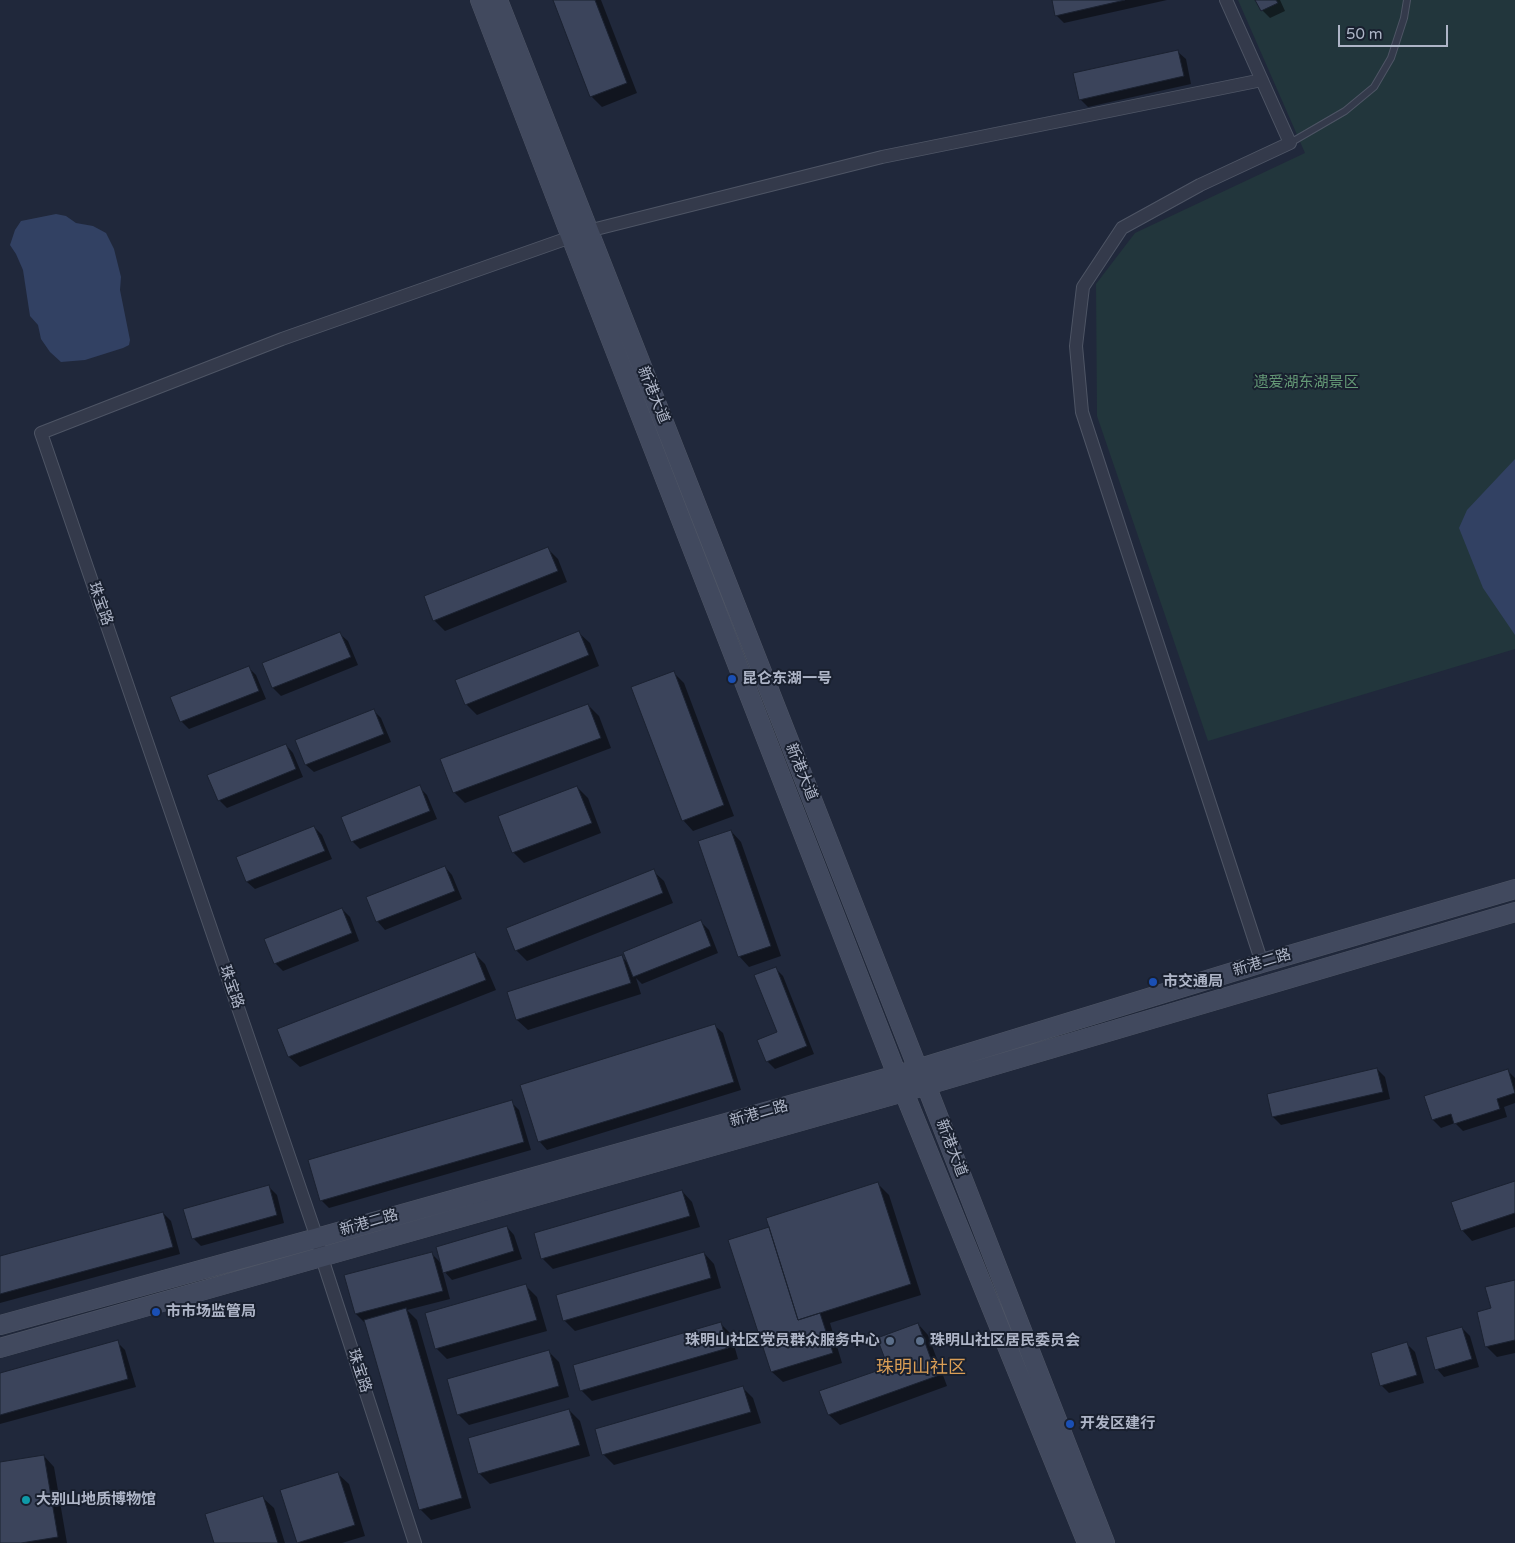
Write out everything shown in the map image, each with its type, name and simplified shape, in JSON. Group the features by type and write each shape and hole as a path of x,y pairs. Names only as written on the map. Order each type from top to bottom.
{"main road":[{"name":"新港大道","path":"480,0 901,1083 1087,1543"},
{"name":"新港大道","path":"498,0 1105,1543"},
{"name":"新港二路","path":"922,1077 1262,963 1515,890"},
{"name":"新港二路","path":"0,1348 322,1258 901,1083 1515,912"},
{"name":"新港二路","path":"0,1325 317,1238 901,1083"}],"street":[{"path":"1226,0 1290,143 1200,185 1122,228 1083,287 1076,346 1082,412 1262,963"},
{"path":"571,237 588,231 882,156 1262,80"},
{"name":"珠宝路","path":"415,1543 317,1238 41,433 282,339 571,237"}],"lane":[{"path":"1290,143 1345,111 1374,87 1392,58 1404,18 1407,0"}],"green space":[{"name":"遗爱湖东湖景区","path":"1238,0 1515,0 1515,649 1208,741 1097,416 1096,284 1135,233 1305,153"}],"water":[{"path":"56,214 66,216 76,223 93,226 106,233 114,249 121,277 120,290 130,340 129,345 85,360 61,362 50,352 41,339 38,325 30,316 23,270 10,245 15,230 21,221"},
{"path":"1515,459 1515,635 1483,588 1459,528 1467,510"}],"building":[{"path":"553,0 595,0 627,83 590,97"},
{"path":"1052,0 1125,0 1055,16"},
{"path":"1255,0 1276,0 1278,3 1261,11"},
{"path":"1178,50 1184,76 1079,100 1073,73"},
{"path":"548,547 558,571 433,621 424,596"},
{"path":"579,631 589,655 465,705 455,680"},
{"path":"340,632 351,657 272,688 262,663"},
{"path":"249,666 259,691 180,722 170,697"},
{"path":"674,671 724,805 682,821 631,687"},
{"path":"588,704 601,738 453,793 440,759"},
{"path":"374,709 384,734 305,765 295,740"},
{"path":"286,744 296,769 218,801 207,775"},
{"path":"420,785 430,811 351,842 341,817"},
{"path":"577,786 592,823 512,853 498,816"},
{"path":"314,826 325,851 246,882 236,857"},
{"path":"731,830 771,946 738,957 698,841"},
{"path":"445,866 455,891 376,922 366,897"},
{"path":"654,869 663,893 515,951 506,928"},
{"path":"342,908 352,933 274,964 264,939"},
{"path":"701,920 711,946 633,977 623,952"},
{"path":"475,952 486,980 288,1057 277,1029"},
{"path":"622,955 631,983 516,1020 507,992"},
{"path":"776,967 807,1046 766,1062 757,1040 777,1032 754,975"},
{"path":"715,1024 734,1082 538,1142 520,1085"},
{"path":"1377,1068 1383,1092 1272,1117 1267,1094"},
{"path":"1508,1069 1515,1093 1497,1099 1500,1109 1454,1124 1451,1114 1432,1120 1424,1096"},
{"path":"512,1100 524,1142 320,1201 308,1160"},
{"path":"1515,1181 1515,1213 1461,1231 1451,1202"},
{"path":"878,1182 911,1284 798,1320 766,1218"},
{"path":"269,1185 277,1215 192,1239 183,1209"},
{"path":"682,1190 690,1216 541,1259 534,1233"},
{"path":"163,1212 173,1247 0,1294 0,1256"},
{"path":"507,1226 514,1251 443,1273 436,1247"},
{"path":"769,1227 798,1320 820,1313 833,1353 771,1372 728,1240"},
{"path":"432,1252 443,1291 355,1314 344,1275"},
{"path":"704,1252 711,1278 563,1321 556,1295"},
{"path":"1515,1280 1515,1340 1485,1347 1477,1312 1491,1308 1485,1287"},
{"path":"526,1284 537,1320 435,1349 425,1313"},
{"path":"406,1308 462,1498 419,1510 364,1320"},
{"path":"721,1322 728,1348 580,1391 573,1365"},
{"path":"918,1323 937,1376 828,1415 819,1391 888,1367 877,1338"},
{"path":"1462,1327 1472,1359 1435,1370 1426,1337"},
{"path":"118,1340 128,1379 0,1415 0,1373"},
{"path":"1407,1342 1417,1375 1380,1386 1371,1353"},
{"path":"549,1350 559,1386 457,1415 447,1379"},
{"path":"743,1386 751,1412 602,1455 595,1429"},
{"path":"569,1409 580,1445 478,1474 468,1438"},
{"name":"大别山地质博物馆","path":"44,1455 58,1537 21,1543 0,1543 0,1462"},
{"path":"338,1472 355,1525 297,1543 280,1490"},
{"path":"263,1496 278,1543 214,1543 205,1514"}],"place":[{"name":"昆仑东湖一号","path":"732,679"},
{"name":"市交通局","path":"1153,982"},
{"name":"市市场监管局","path":"156,1312"},
{"name":"珠明山社区党员群众服务中心","path":"890,1341"},
{"name":"珠明山社区居民委员会","path":"920,1341"},
{"name":"开发区建行","path":"1070,1424"},
{"name":"大别山地质博物馆","path":"26,1500"}],"district":[{"name":"珠明山社区","path":"921,1368"}]}
